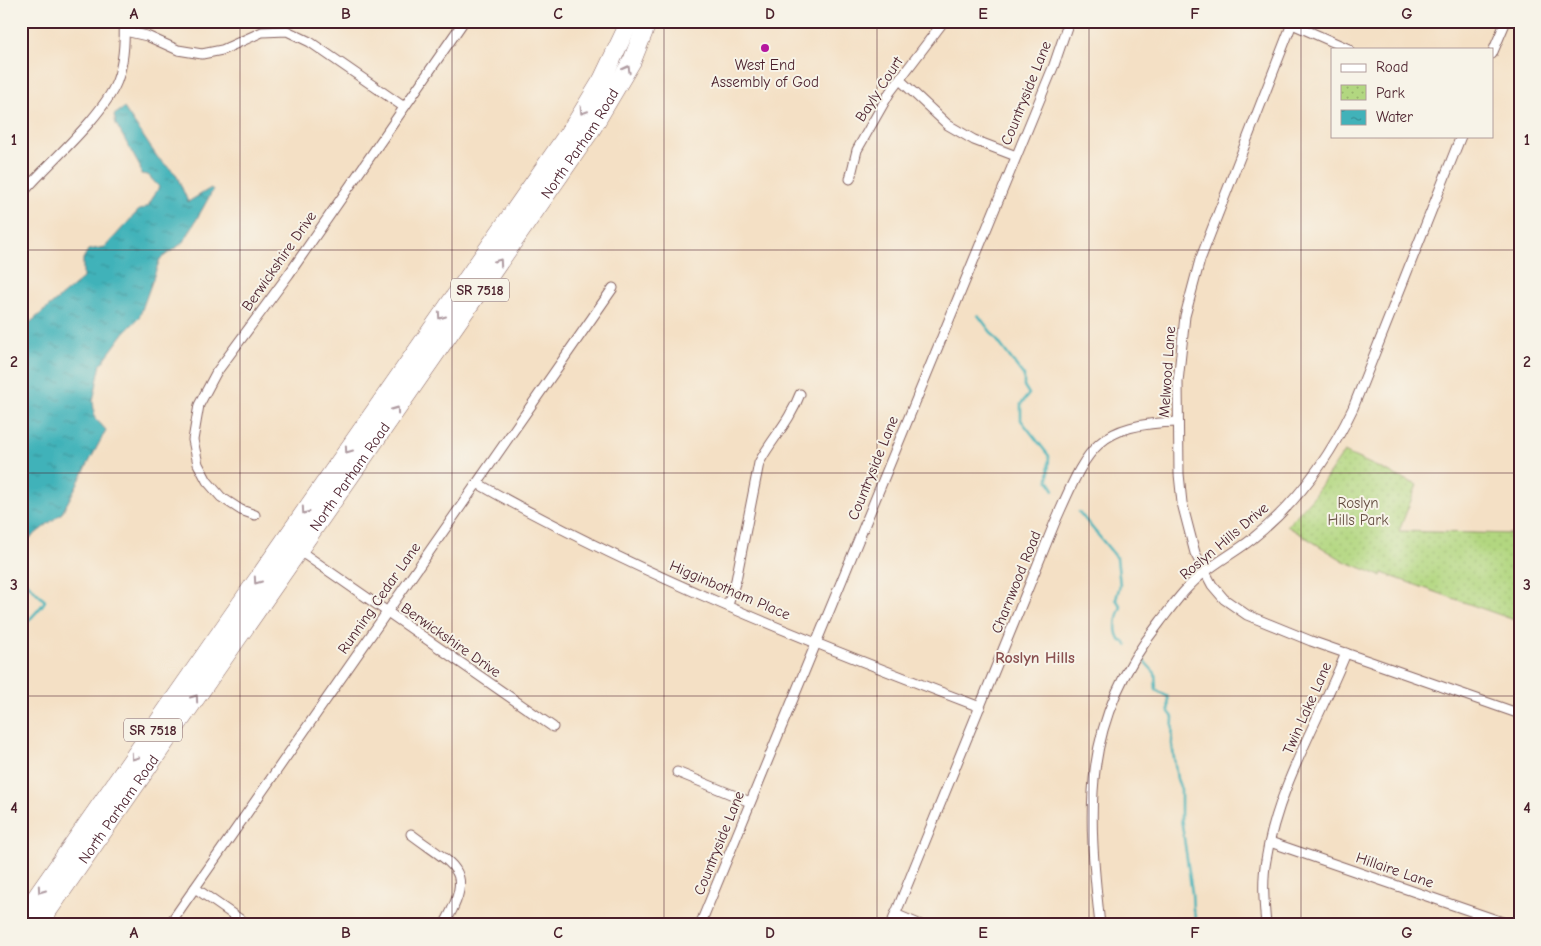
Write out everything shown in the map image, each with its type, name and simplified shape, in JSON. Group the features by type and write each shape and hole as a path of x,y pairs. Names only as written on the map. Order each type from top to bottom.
{"highway":[{"name":"North Parham Road","path":"38,925 577,121 602,80 630,21"},
{"name":"North Parham Road","path":"21,918 292,546 591,130 632,61 648,21"}],"street":[{"path":"21,195 105,103 121,69 125,31 124,21"},
{"name":"Berwickshire Drive","path":"255,514 241,510 221,497 207,481 198,464 193,440 194,422 199,405 216,373 289,274 464,21"},
{"name":"Bayly Court","path":"850,179 857,150 900,79 944,21"},
{"name":"Countryside Lane","path":"700,925 1016,156 1069,21"},
{"path":"1494,49 1506,21"},
{"path":"1293,23 1347,48"},
{"name":"Melwood Lane","path":"1293,23 1221,205 1190,292 1182,339 1178,422 1179,474 1182,503 1195,553 1204,572 1224,599 1247,615 1346,653"},
{"path":"125,31 147,36 178,50 202,54 222,50 262,32 287,26 404,107"},
{"path":"900,79 948,125 974,140 1016,156"},
{"name":"Roslyn Hills Drive","path":"1100,925 1092,854 1091,808 1094,762 1119,687 1137,654 1175,603 1204,572 1250,540 1272,521 1307,483 1330,451 1353,408 1460,138"},
{"name":"Running Cedar Lane","path":"169,925 613,288"},
{"path":"728,605 736,580 759,463 766,448 788,421 800,394"},
{"name":"Charnwood Road","path":"891,925 1059,515 1094,449 1107,437 1122,429 1136,425 1178,422"},
{"name":"Higginbotham Place","path":"477,482 540,519 682,586 980,707"},
{"name":"Berwickshire Drive","path":"292,546 553,727"},
{"name":"Twin Lake Lane","path":"1266,925 1264,876 1274,825 1303,747 1346,653 1520,714"},
{"path":"677,772 750,802"},
{"path":"411,834 445,858 458,874 460,893 444,925"},
{"name":"Hillaire Lane","path":"1270,842 1511,925"},
{"path":"194,888 248,925"},
{"path":"895,914 921,925"}],"green space":[{"name":"Roslyn Hills Park","path":"1344,452 1417,485 1399,531 1514,534 1514,540 1520,550 1520,622 1382,573 1381,576 1344,561 1287,526 1313,497"}],"water":[{"path":"124,108 158,158 176,174 188,202 211,188 213,190 184,242 160,259 139,318 124,333 101,364 93,401 95,418 106,430 62,513 21,545 21,330 83,278 83,259 88,250 105,247 138,211 148,206 159,187 148,175 141,174 140,167 116,124 114,115"}],"waterway":[{"path":"978,315 1024,376 1024,386 1029,394 1021,404 1021,420 1049,456 1048,480 1054,490"},
{"path":"1079,512 1117,558 1120,585 1116,599 1121,607 1116,629 1118,638 1127,645"},
{"path":"21,577 45,601 21,633"},
{"path":"1144,661 1155,673 1156,690 1168,697 1169,712 1173,717 1172,744 1177,779 1181,789 1181,818 1193,910 1198,925"}],"place":[{"name":"West End Assembly of God","path":"765,48"}],"district":[{"name":"Roslyn Hills","path":"1035,657"}]}
